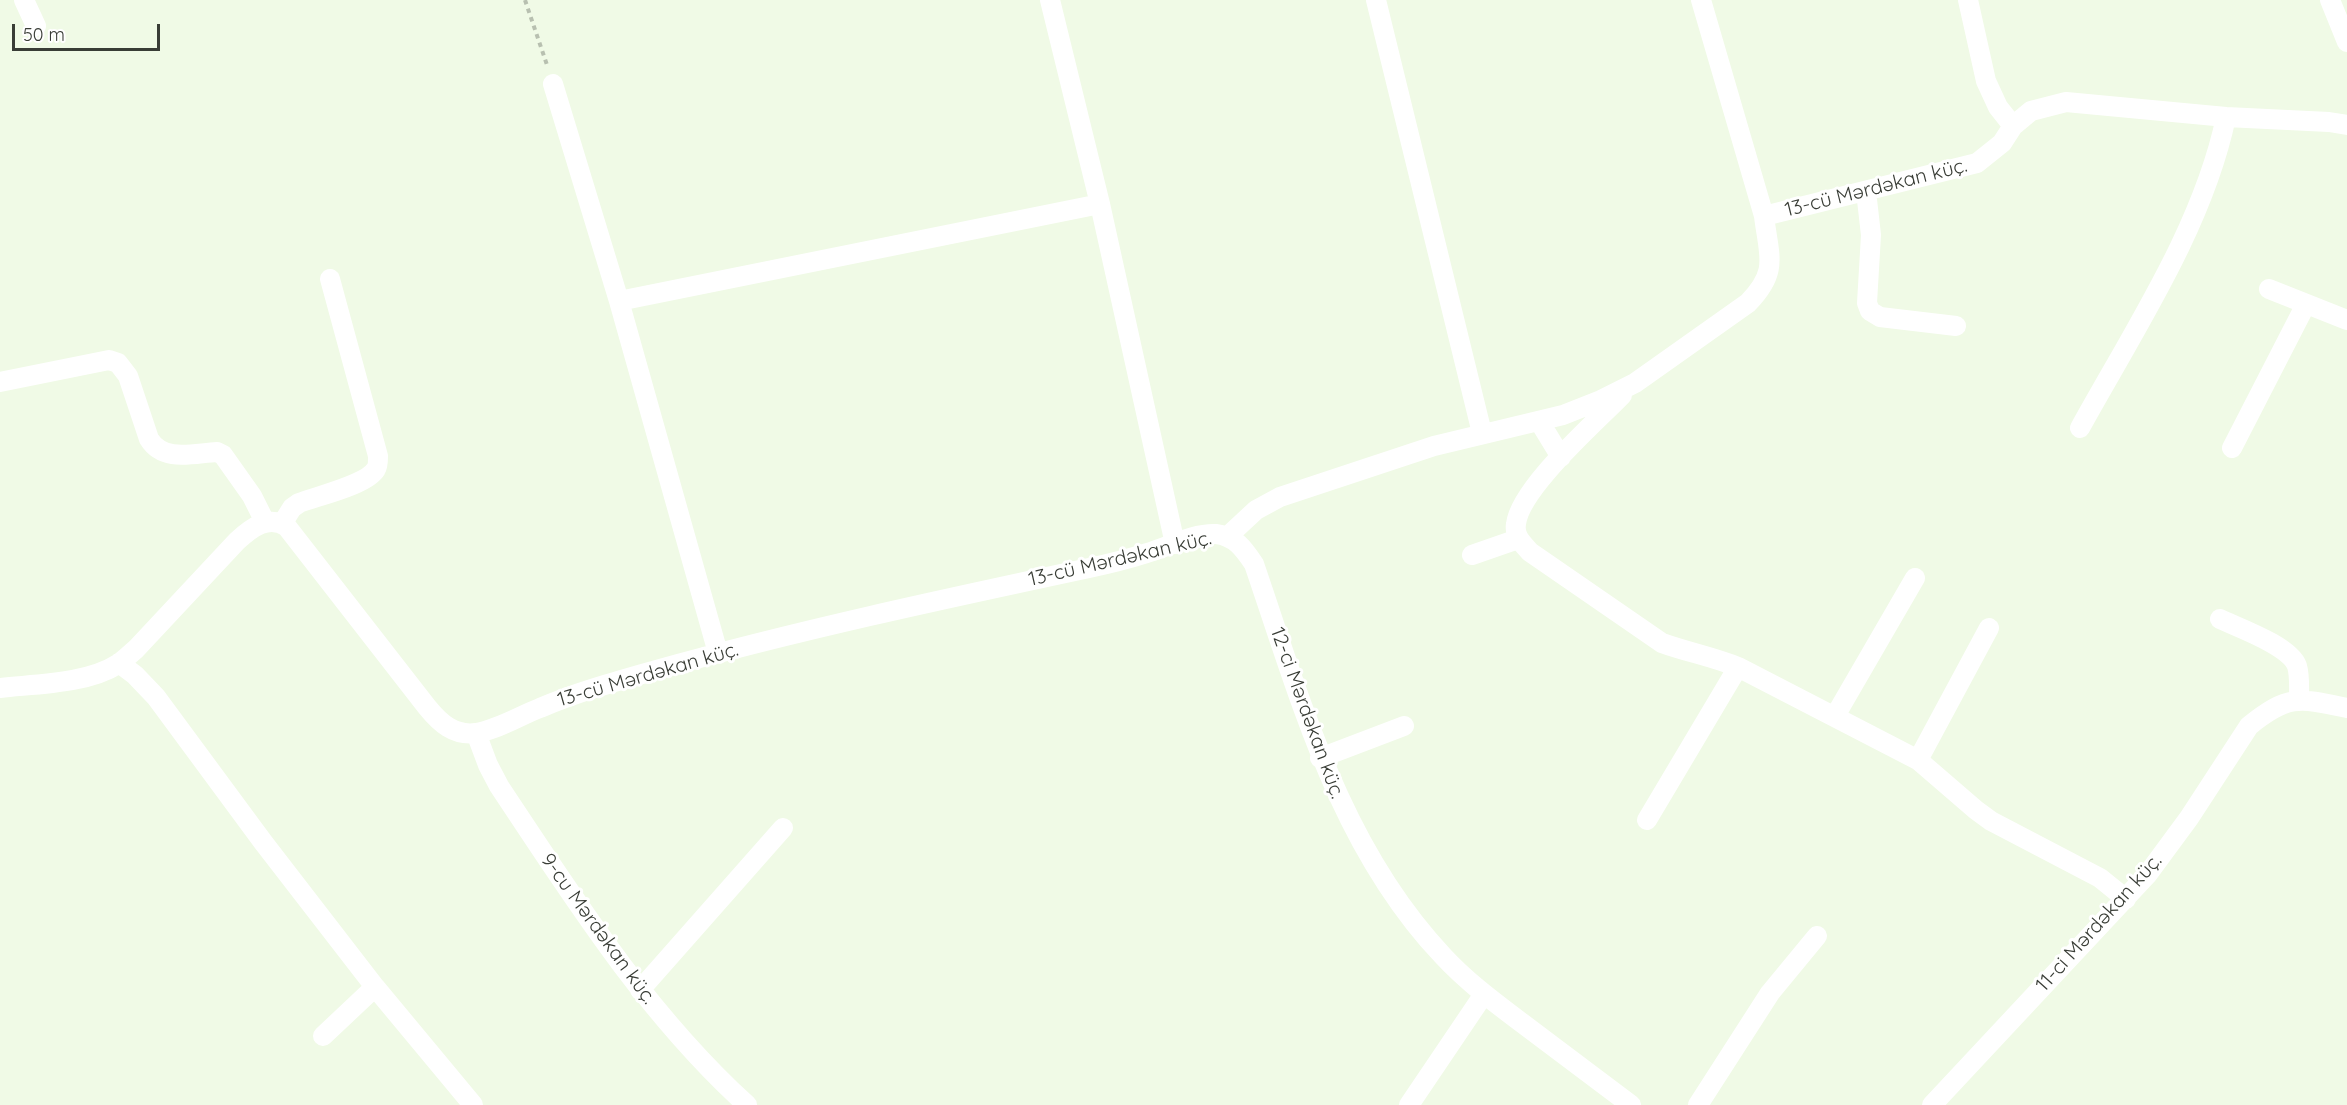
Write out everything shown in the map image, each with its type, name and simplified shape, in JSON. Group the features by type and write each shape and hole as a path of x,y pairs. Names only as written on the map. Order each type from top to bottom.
{"street":[{"path":"24,0 36,26"},
{"path":"1050,0 1100,204 1175,544"},
{"path":"1376,0 1482,433"},
{"path":"1701,0 1764,216"},
{"path":"1968,0 1988,87 1998,107 2013,126"},
{"path":"2330,0 2347,42"},
{"path":"553,84 619,301 717,653"},
{"name":"13-cü Mərdəkan küç.","path":"476,733 580,693 717,653 916,605 1111,563 1202,535 1228,536 1256,510 1280,497 1434,446 1563,415 1601,400 1635,383 1748,303 1761,290 1769,274 1764,216 1977,163 2002,143 2013,126 2031,111 2066,102 2226,117 2329,122 2347,125"},
{"path":"2080,428 2172,261 2218,154 2226,117"},
{"path":"1866,191 1871,235 1867,303 1870,311 1880,317 1956,326"},
{"path":"619,301 1100,204"},
{"path":"0,688 71,679 108,670 136,649 237,540 249,530 274,523 299,503 360,482 377,468 378,456 330,279"},
{"path":"2269,289 2347,320"},
{"path":"2232,448 2306,304"},
{"path":"0,382 109,360 118,363 128,376 154,447 168,454 218,452 223,455 274,523 292,532 440,722 450,729 476,733"},
{"path":"1635,383 1561,457 1519,509 1515,526 1518,539 1530,552 1662,643 1738,667 1918,760 1991,821 2100,878 2126,899"},
{"path":"1539,421 1561,457"},
{"name":"12-ci Mərdəkan küç.","path":"1228,536 1238,543 1254,564 1320,758 1350,824 1393,893 1442,956 1484,994 1631,1105"},
{"path":"1472,555 1518,539"},
{"path":"1835,717 1915,578"},
{"path":"2220,619 2281,648 2290,656 2297,665 2299,699 2347,708"},
{"path":"1918,760 1989,628"},
{"path":"119,663 135,675 156,697 263,842 375,987 473,1105"},
{"path":"1647,820 1738,667"},
{"name":"11-ci Mərdəkan küç.","path":"1932,1105 2020,1008 2126,899 2189,818 2249,726 2275,707 2299,699"},
{"path":"1320,758 1404,726"},
{"name":"9-cu Mərdəkan küç.","path":"476,733 499,786 601,938 640,990 717,1078 747,1105"},
{"path":"640,990 783,828"},
{"path":"1698,1105 1770,993 1817,936"},
{"path":"323,1036 375,987"},
{"path":"1409,1105 1484,994"}],"path":[{"path":"525,0 553,84"}]}
